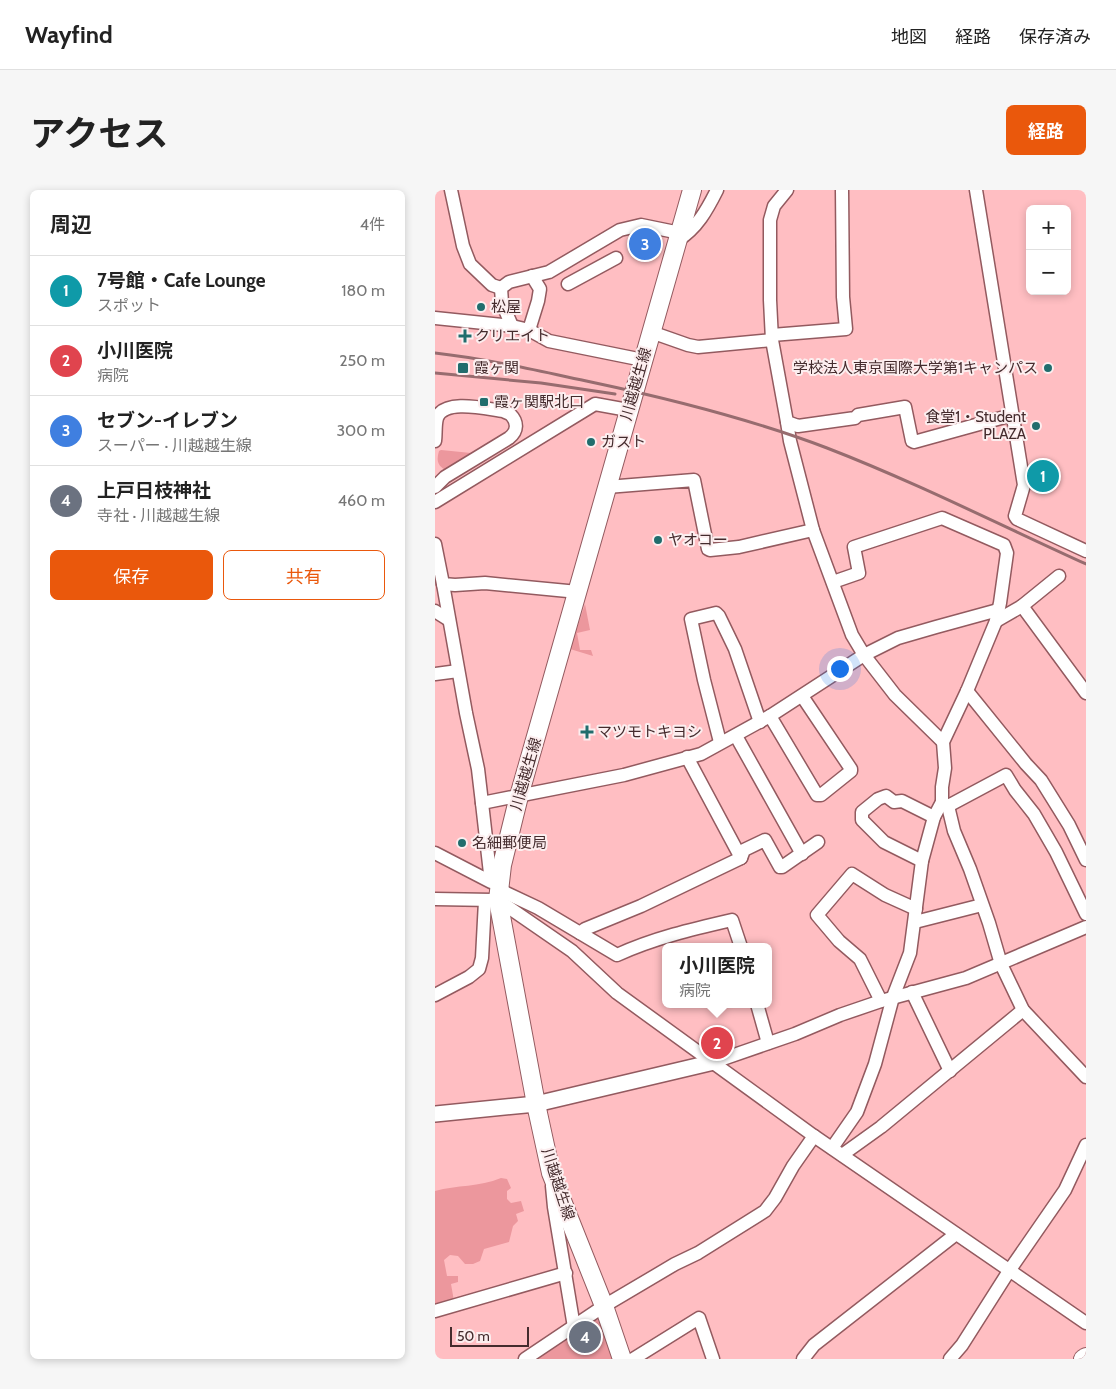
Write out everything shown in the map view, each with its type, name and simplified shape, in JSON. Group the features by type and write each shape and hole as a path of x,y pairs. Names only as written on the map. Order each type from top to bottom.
{"main road":[{"name":"川越越生線","path":"622,1359 604,1306 551,1173 494,893 519,796 692,190"}],"street":[{"path":"451,190 463,246 470,264 492,285 501,288"},
{"path":"501,288 509,282 549,272 620,230 641,225 679,236 687,234 706,211 717,190"},
{"path":"787,190 775,206 770,220 772,338 790,441 813,530 853,635 863,655 895,695 943,742"},
{"path":"651,332 688,345 698,346 846,329 843,298 842,190"},
{"path":"976,190 1024,485 1015,516 1017,519 1086,551"},
{"path":"568,284 615,258"},
{"path":"529,330 540,289 532,276"},
{"path":"501,288 502,303 512,326"},
{"path":"435,318 512,326 529,330 549,341 643,360"},
{"path":"435,502 595,404 628,410"},
{"path":"435,442 437,417 441,411 453,406 503,411 510,414 517,426 509,438 445,478 435,487"},
{"path":"787,422 798,426 855,418 858,415 905,407 912,441 914,442 1012,416"},
{"path":"607,487 695,480 708,548 710,550 739,547 813,530"},
{"path":"833,582 859,573 854,547 942,518 1004,545 1007,553 997,616 967,691 943,742 945,768 942,787 945,804 989,923 1001,964 1023,1010 1086,1077"},
{"path":"435,544 478,769 494,893 483,958 479,969 469,977 435,995"},
{"path":"482,803 624,775 701,754 765,719 863,655 898,638 945,624 997,616 1022,606 1059,576"},
{"path":"443,584 485,583 578,592"},
{"path":"1022,606 1086,693"},
{"path":"435,611 449,620"},
{"path":"720,742 691,618 715,613 719,616 765,719 817,795 821,795 851,771 851,769 802,696"},
{"path":"435,674 458,671"},
{"path":"967,691 1041,780 1069,825 1086,860"},
{"path":"736,736 802,854"},
{"path":"687,757 741,858"},
{"path":"837,1152 857,1112 875,1064 887,999 910,953 922,861 934,817 945,804 1006,775 1034,814 1056,852 1086,914"},
{"path":"922,861 884,842 862,820 862,812 878,798 886,796 894,802 901,801 934,817"},
{"path":"580,933 585,929 641,906 741,858 744,850 765,840 780,867 818,842"},
{"path":"435,853 494,893 572,951 617,993 814,1136 1086,1323"},
{"path":"887,999 860,959 839,941 817,915 852,874 916,915 982,905"},
{"path":"435,899 494,893 538,908 617,955 652,941 732,920 740,943"},
{"path":"435,1114 536,1104 714,1062 887,999 965,978 1086,927"},
{"path":"912,992 950,1071"},
{"path":"758,1008 768,1043"},
{"path":"837,1152 881,1127 1023,1010"},
{"path":"525,1359 604,1306 673,1265 698,1254 765,1211 814,1136"},
{"path":"950,1359 962,1345 1009,1271 1065,1190 1086,1145"},
{"path":"551,1173 554,1207 574,1327"},
{"path":"803,1359 814,1345 957,1234"},
{"path":"435,1311 566,1273"},
{"path":"633,1359 699,1318 713,1359"}],"shaded area":[{"path":"439,451 472,454 445,470 438,461"},
{"path":"585,604 590,630 577,633 580,650 591,650 593,656 570,649"},
{"path":"501,1178 507,1179 511,1188 507,1191 507,1199 511,1203 521,1201 524,1211 516,1214 518,1221 513,1226 509,1242 484,1249 480,1261 473,1264 465,1264 458,1256 450,1255 444,1260 447,1276 458,1276 458,1282 451,1284 454,1301 435,1307 435,1191 485,1183"},
{"path":"596,1318 600,1319 615,1359 533,1359 567,1337 576,1341 582,1341 589,1322"}],"railway":[{"path":"435,353 494,362 621,389 711,410 769,428 827,448 893,475 1086,564"},
{"path":"435,373 541,383 615,394"}],"place":[{"name":"セブン-イレブン","path":"645,244"},
{"name":"松屋","path":"481,307"},
{"name":"クリエイト","path":"465,336"},
{"name":"霞ヶ関","path":"463,368"},
{"name":"学校法人東京国際大学第1キャンパス","path":"1048,368"},
{"name":"霞ヶ関駅北口","path":"484,402"},
{"name":"食堂1・Student PLAZA","path":"1036,426"},
{"name":"ガスト","path":"591,442"},
{"name":"7号館・Cafe Lounge","path":"1043,476"},
{"name":"ヤオコー","path":"658,540"},
{"name":"マツモトキヨシ","path":"587,732"},
{"name":"名細郵便局","path":"462,843"},
{"name":"小川医院","path":"717,1043"},
{"name":"上戸日枝神社","path":"585,1337"}]}
